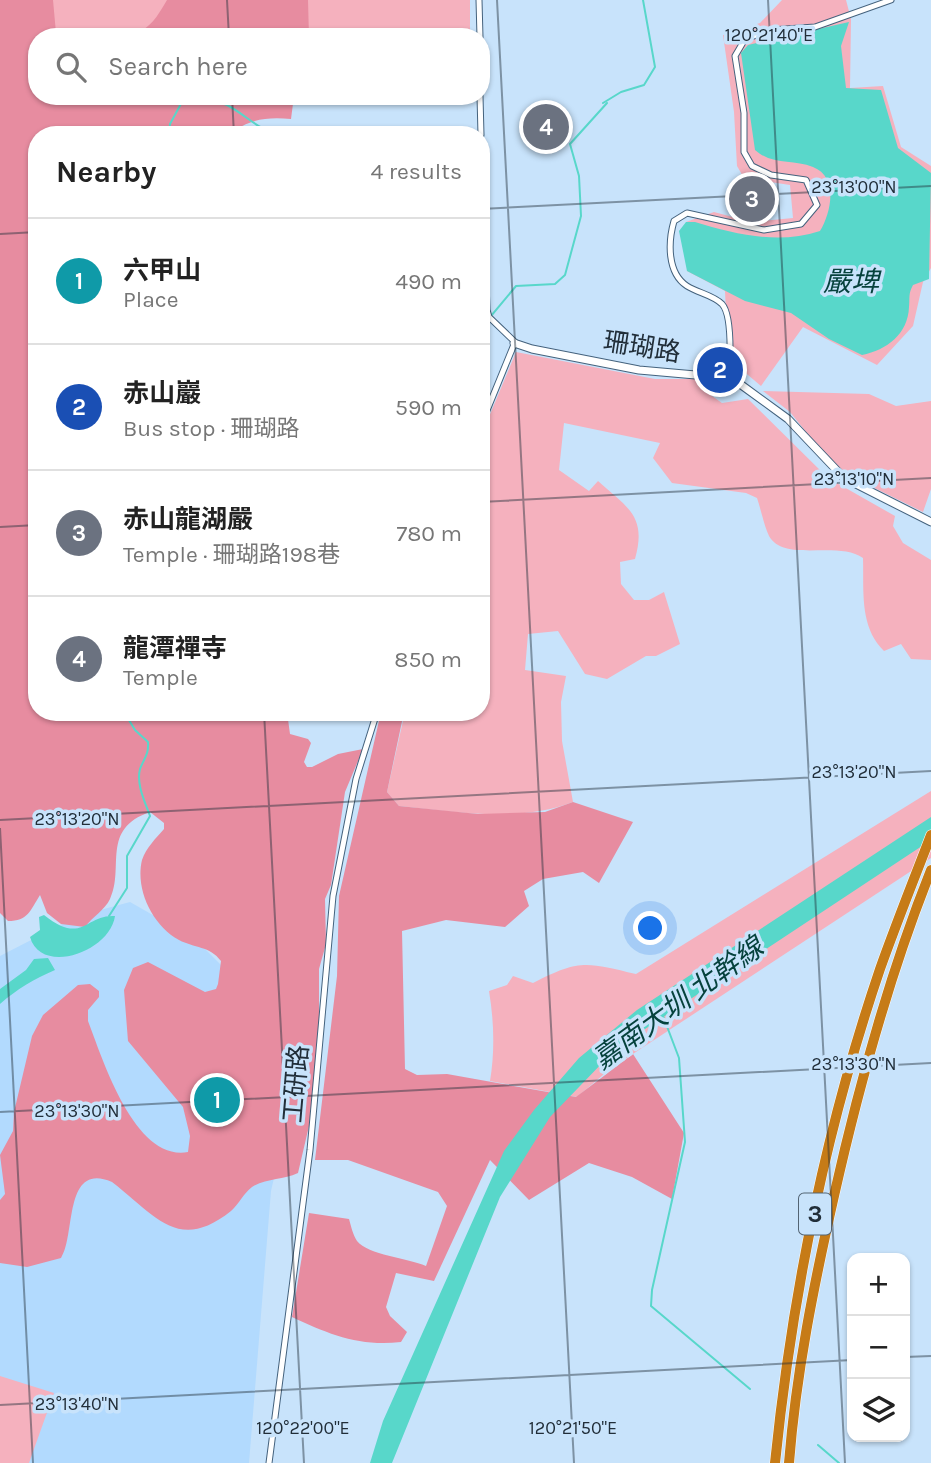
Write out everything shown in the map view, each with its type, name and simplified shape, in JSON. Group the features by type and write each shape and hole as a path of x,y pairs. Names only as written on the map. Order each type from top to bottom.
{"highway":[{"name":"3","path":"775,1463 804,1264 836,1118 880,970 931,835"},
{"name":"3","path":"789,1463 793,1408 818,1263 850,1121 893,975 931,870"}],"street":[{"path":"479,0 480,28"},
{"path":"729,380 727,316 722,305 687,286 675,275 670,237 674,221 687,213 764,230 801,224 817,205 806,180 771,175 752,166 744,152 744,113 735,56 745,39 771,30 815,27 891,0"},
{"path":"480,105 481,126"},
{"path":"490,318 514,343 490,403"},
{"name":"珊瑚路","path":"514,343 639,370 729,380 747,387 775,407 846,480 931,522"},
{"name":"工研路","path":"269,1463 310,1150 333,896 356,779 374,721"}],"shaded area":[{"path":"0,0 470,0 470,28 28,28 28,101 0,115"},
{"path":"0,0 53,0 56,28 28,28 28,105 293,105 291,119 258,120 242,126 28,126 28,721 288,721 290,734 308,739 311,743 304,762 307,767 338,754 363,749 345,792 331,885 325,899 326,944 319,969 319,1036 309,1126 298,1173 252,1187 231,1211 196,1229 168,1225 112,1182 96,1178 85,1182 78,1191 61,1258 27,1267 0,1263 0,1200 5,1194 0,1155 13,1131 14,1112 32,1036 43,1015 78,985 90,984 99,991 99,997 88,1010 88,1021 123,1104 136,1124 152,1141 169,1151 188,1152 190,1136 183,1107 128,1041 124,990 133,968 148,962 205,992 216,989 221,961 212,953 185,943 169,933 148,905 141,883 142,860 164,829 164,823 150,812 135,819 125,828 119,839 116,875 110,899 85,927 61,924 47,913 40,895 28,914 20,919 8,921 0,913"},
{"path":"167,0 308,0 309,28 146,28"},
{"name":"嚴埤","path":"782,0 846,0 851,19 850,88 883,86 901,147 931,166 931,268 923,282 913,326 877,365 803,327 761,386 728,358 725,291 687,271 686,222 714,212 751,222 793,218 790,185 744,178 737,166 734,112 723,35 760,23"},
{"path":"516,352 655,379 703,379 702,389 722,403 748,399 828,478 895,516 893,526 903,543 931,560 931,660 911,659 901,644 884,651 876,641 870,631 864,608 863,558 840,551 799,550 776,544 769,536 757,498 746,493 672,483 653,458 660,443 564,423 559,470 589,491 598,481 632,514 638,532 638,544 635,559 620,562 621,584 634,600 649,600 664,592 680,644 656,656 646,656 607,679 585,674 558,631 528,634 525,670 566,676 561,702 562,741 573,802 509,814 465,813 399,806 387,792 403,721 490,721 490,414"},
{"path":"763,391 869,394 896,406 931,401 931,489 923,512 844,473 827,458 790,412"},
{"path":"379,721 402,721 387,792 399,806 478,814 545,812 573,802 633,822 599,883 583,872 543,879 524,891 529,906 505,927 446,920 402,931 405,1069 417,1075 447,1074 576,1097 633,1054 684,1133 672,1199 632,1177 589,1163 529,1200 490,1160 434,1281 396,1273 386,1307 390,1316 407,1332 401,1342 358,1341 318,1329 292,1317 309,1213 349,1219 356,1239 362,1246 426,1266 447,1206 438,1192 348,1160 315,1160 337,976 339,896"},
{"path":"931,791 931,858 610,1069 577,1097 490,1081 493,1036 489,991 507,985 513,976 533,983 573,966 594,965 636,974"},
{"path":"130,902 195,939 232,976 284,1134 271,1191 249,1463 0,1463 0,956 78,916"},
{"path":"0,1376 54,1393 29,1463 0,1463"}],"water":[{"name":"嚴埤","path":"849,22 841,46 846,88 881,90 898,148 931,173 929,279 913,285 908,317 900,333 888,345 862,355 829,339 791,313 745,301 687,271 679,231 686,222 695,222 757,236 788,237 820,231 829,205 830,187 827,179 813,167 769,158 755,150 741,53 748,45"},
{"name":"嘉南大圳 北幹線","path":"931,817 931,840 639,1033 608,1057 550,1117 500,1197 392,1463 370,1463 383,1421 504,1151 534,1110 579,1058 637,1010"},
{"path":"44,915 67,928 76,928 97,919 115,916 110,929 89,949 60,957 47,955 37,949 30,937 40,930 39,917"},
{"path":"48,958 55,970 26,985 0,1004 0,989 26,970 34,959"}],"waterway":[{"path":"603,103 621,92 644,85 655,67 643,0"},
{"path":"490,317 516,286 555,284 565,275 581,216 579,176 570,144 607,103"},
{"path":"170,126 180,105"},
{"path":"227,105 259,126"},
{"path":"109,916 127,888 127,856 150,816 139,781 148,742 130,721"},
{"name":"嘉南大圳 北幹線","path":"663,1016 679,1058 685,1142 652,1290 651,1306 750,1389"},
{"path":"818,1445 839,1463"}],"place":[{"name":"龍潭禪寺","path":"546,127"},
{"name":"赤山龍湖嚴","path":"752,199"},
{"name":"赤山巖","path":"720,370"},
{"name":"六甲山","path":"217,1100"}]}
